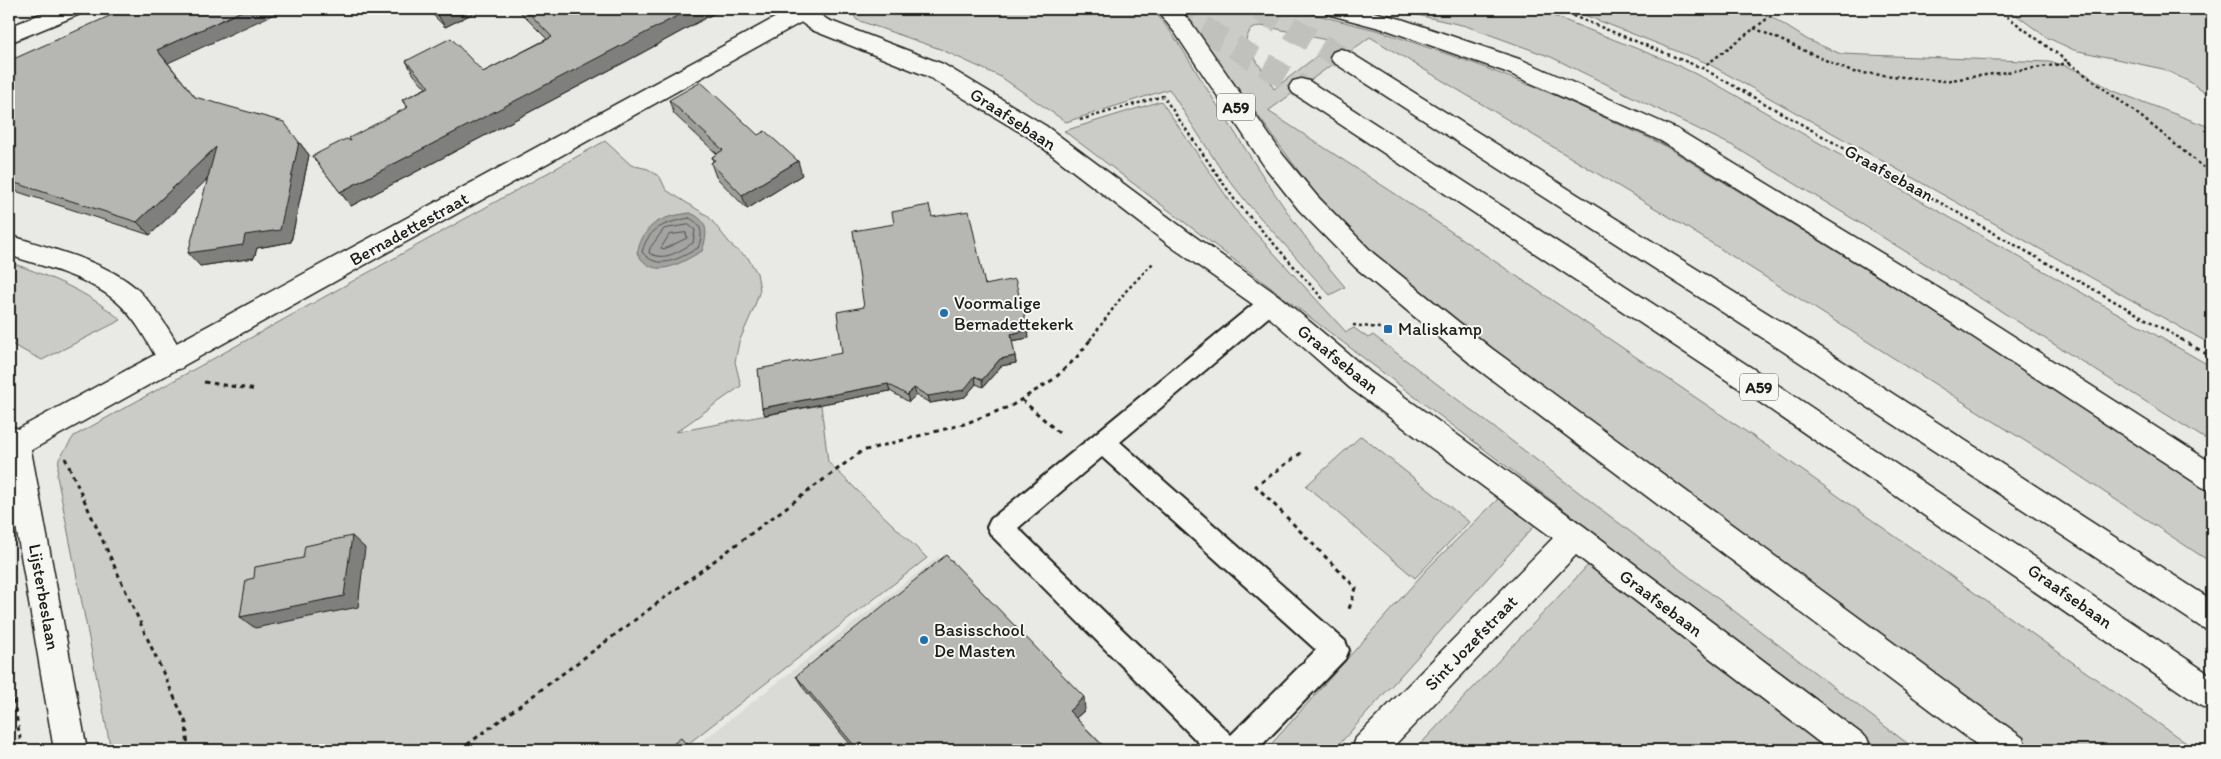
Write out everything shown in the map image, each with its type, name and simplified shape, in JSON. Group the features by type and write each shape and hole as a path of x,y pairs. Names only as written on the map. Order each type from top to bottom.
{"main road":[{"path":"9,36 72,9"},
{"name":"A59","path":"1167,9 1184,29 1274,161 1308,203 1364,260 1481,356 2011,750"},
{"path":"1335,9 1393,24 1514,66 1669,136 1920,289 2212,478"},
{"name":"Graafsebaan","path":"802,10 820,25 935,70 1038,132 1178,238 1270,303 1360,380 1574,536 1855,750"},
{"name":"Bernadettestraat","path":"11,444 50,426 172,360 802,10"},
{"path":"1341,57 1608,224 2036,499 2212,617"},
{"name":"Graafsebaan","path":"1301,87 1682,336 1998,546 2212,695"},
{"path":"9,246 96,277 125,294 156,333 172,360"},
{"name":"Lijsterbeslaan","path":"11,444 71,750"},
{"name":"Sint Jozefstraat","path":"1368,750 1574,536"}],"lane":[{"path":"1226,750 1000,527 1270,303"},
{"path":"1094,449 1335,650 1237,750"}],"path":[{"name":"Graafsebaan","path":"1556,9 1702,68 2212,357"},
{"path":"1702,68 1780,9"},
{"path":"1997,9 2139,114 2212,174"},
{"path":"1754,28 1852,72 1944,81 2069,63"},
{"path":"1038,132 1163,96 1234,198 1329,305"},
{"path":"460,750 862,451 888,441 965,424 1022,400 1053,379 1077,357 1122,294 1178,238"},
{"path":"1346,324 1388,329"},
{"path":"1022,400 1094,449"},
{"path":"50,426 186,724 188,750"},
{"path":"1300,453 1256,486 1356,588 1335,650"},
{"path":"9,673 22,750"}],"shaded area":[{"path":"862,9 1152,9 1177,40 1275,194 1326,265 1345,287 1330,295 1248,204 1222,171 1169,89 1066,122 1001,77 940,49 857,20 854,16"},
{"path":"1180,9 1293,9 1380,31 1473,63 1557,96 1660,143 1968,332 2212,489 2212,563 2060,463 1678,222 1370,37 1268,111 1397,195 1779,454 2196,750 2035,750 1479,342 1393,272 1311,188","holes":["1259,26 1335,42 1274,89 1245,42 1250,30"]},
{"path":"1391,9 1536,9 1671,62 1714,83 2212,367 2212,443 1733,146 1551,57 1466,26"},
{"path":"1569,9 1748,9 1767,14 1808,40 1841,54 2049,62 2086,74 2111,90 2212,128 2212,345 1707,63"},
{"path":"2008,9 2212,9 2212,98 2190,82 2163,69 2074,50 2046,37"},
{"path":"1161,101 1240,216 1346,332 1354,328 1368,338 1373,335 1916,750 1881,750 1064,131"},
{"path":"605,141 631,165 648,169 660,177 666,190 708,216 733,247 748,258 757,273 760,290 739,342 735,362 741,386 676,432 821,405 828,462 927,558 680,750 111,750 57,476 59,459 74,436"},
{"path":"9,262 39,273 82,293 121,320 42,360 9,343"},
{"path":"1361,436 1469,522 1415,578 1306,486"},
{"path":"1499,498 1537,523 1334,750 1266,750 1428,568"},
{"name":"Basisschool De Masten","path":"938,557 1085,710 1070,723 1096,750 691,750"},
{"path":"1590,563 1835,750 1415,750"}],"water":[{"path":"690,213 701,219 704,224 706,233 702,251 676,265 668,267 651,267 644,262 637,253 640,243 650,228 663,219"}],"building":[{"path":"125,9 246,9 157,50 195,97 284,122 299,142 280,230 245,235 243,245 188,253 216,147 137,222 9,181 9,61"},
{"path":"525,9 690,9 340,192 312,156 346,139 351,141 349,138 408,107 402,100 429,87 406,61 451,38 483,72 552,37"},
{"path":"701,82 758,135 765,131 798,161 742,195 711,163 715,160 712,157 723,150 669,100"},
{"name":"Voormalige Bernadettekerk","path":"929,205 932,217 969,211 985,285 1015,279 1028,330 1011,334 1015,356 1000,359 982,380 975,376 964,390 928,396 914,388 907,395 888,384 762,408 758,369 842,353 837,312 864,307 853,231 894,224 892,212"},
{"path":"352,536 344,596 240,617 246,580 254,578 255,567 303,558 305,546"},
{"name":"Basisschool De Masten","path":"946,555 1084,697 1069,711 1107,750 858,750 796,676"},
{"path":"681,738 691,750 665,750"}],"tunnel":[{"path":"1172,9 1301,87"},
{"path":"1259,9 1341,57"}],"place":[{"name":"Voormalige Bernadettekerk","path":"944,313"},
{"name":"Maliskamp","path":"1388,329"},
{"name":"Basisschool De Masten","path":"924,640"}]}
